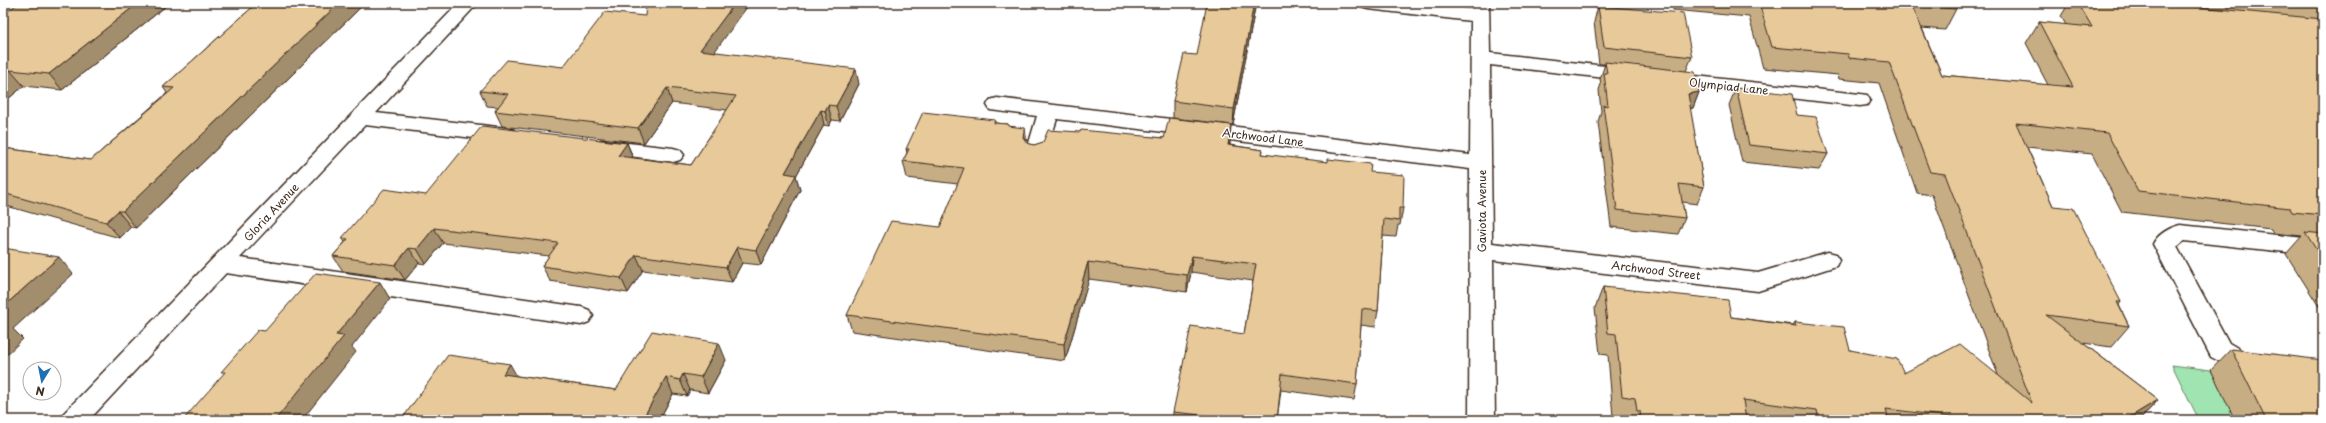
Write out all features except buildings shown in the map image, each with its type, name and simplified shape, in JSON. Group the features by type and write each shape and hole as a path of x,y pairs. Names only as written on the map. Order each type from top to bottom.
{"street":[{"name":"Gloria Avenue","path":"73,420 469,3"},
{"path":"1368,3 1480,9"},
{"name":"Gaviota Avenue","path":"1480,9 1482,420"},
{"name":"Olympiad Lane","path":"1480,58 1860,100"},
{"name":"Archwood Lane","path":"998,105 1480,163"},
{"path":"1036,153 1049,112"},
{"path":"360,118 524,138"},
{"path":"579,144 674,155"},
{"path":"2278,367 2241,362 2220,350 2164,244 2180,233 2323,248"},
{"name":"Archwood Street","path":"1481,250 1758,282 1828,260"},
{"path":"221,264 581,316"}],"green space":[{"path":"2172,365 2211,370 2232,412 2229,411 2233,420 2199,420"}]}
